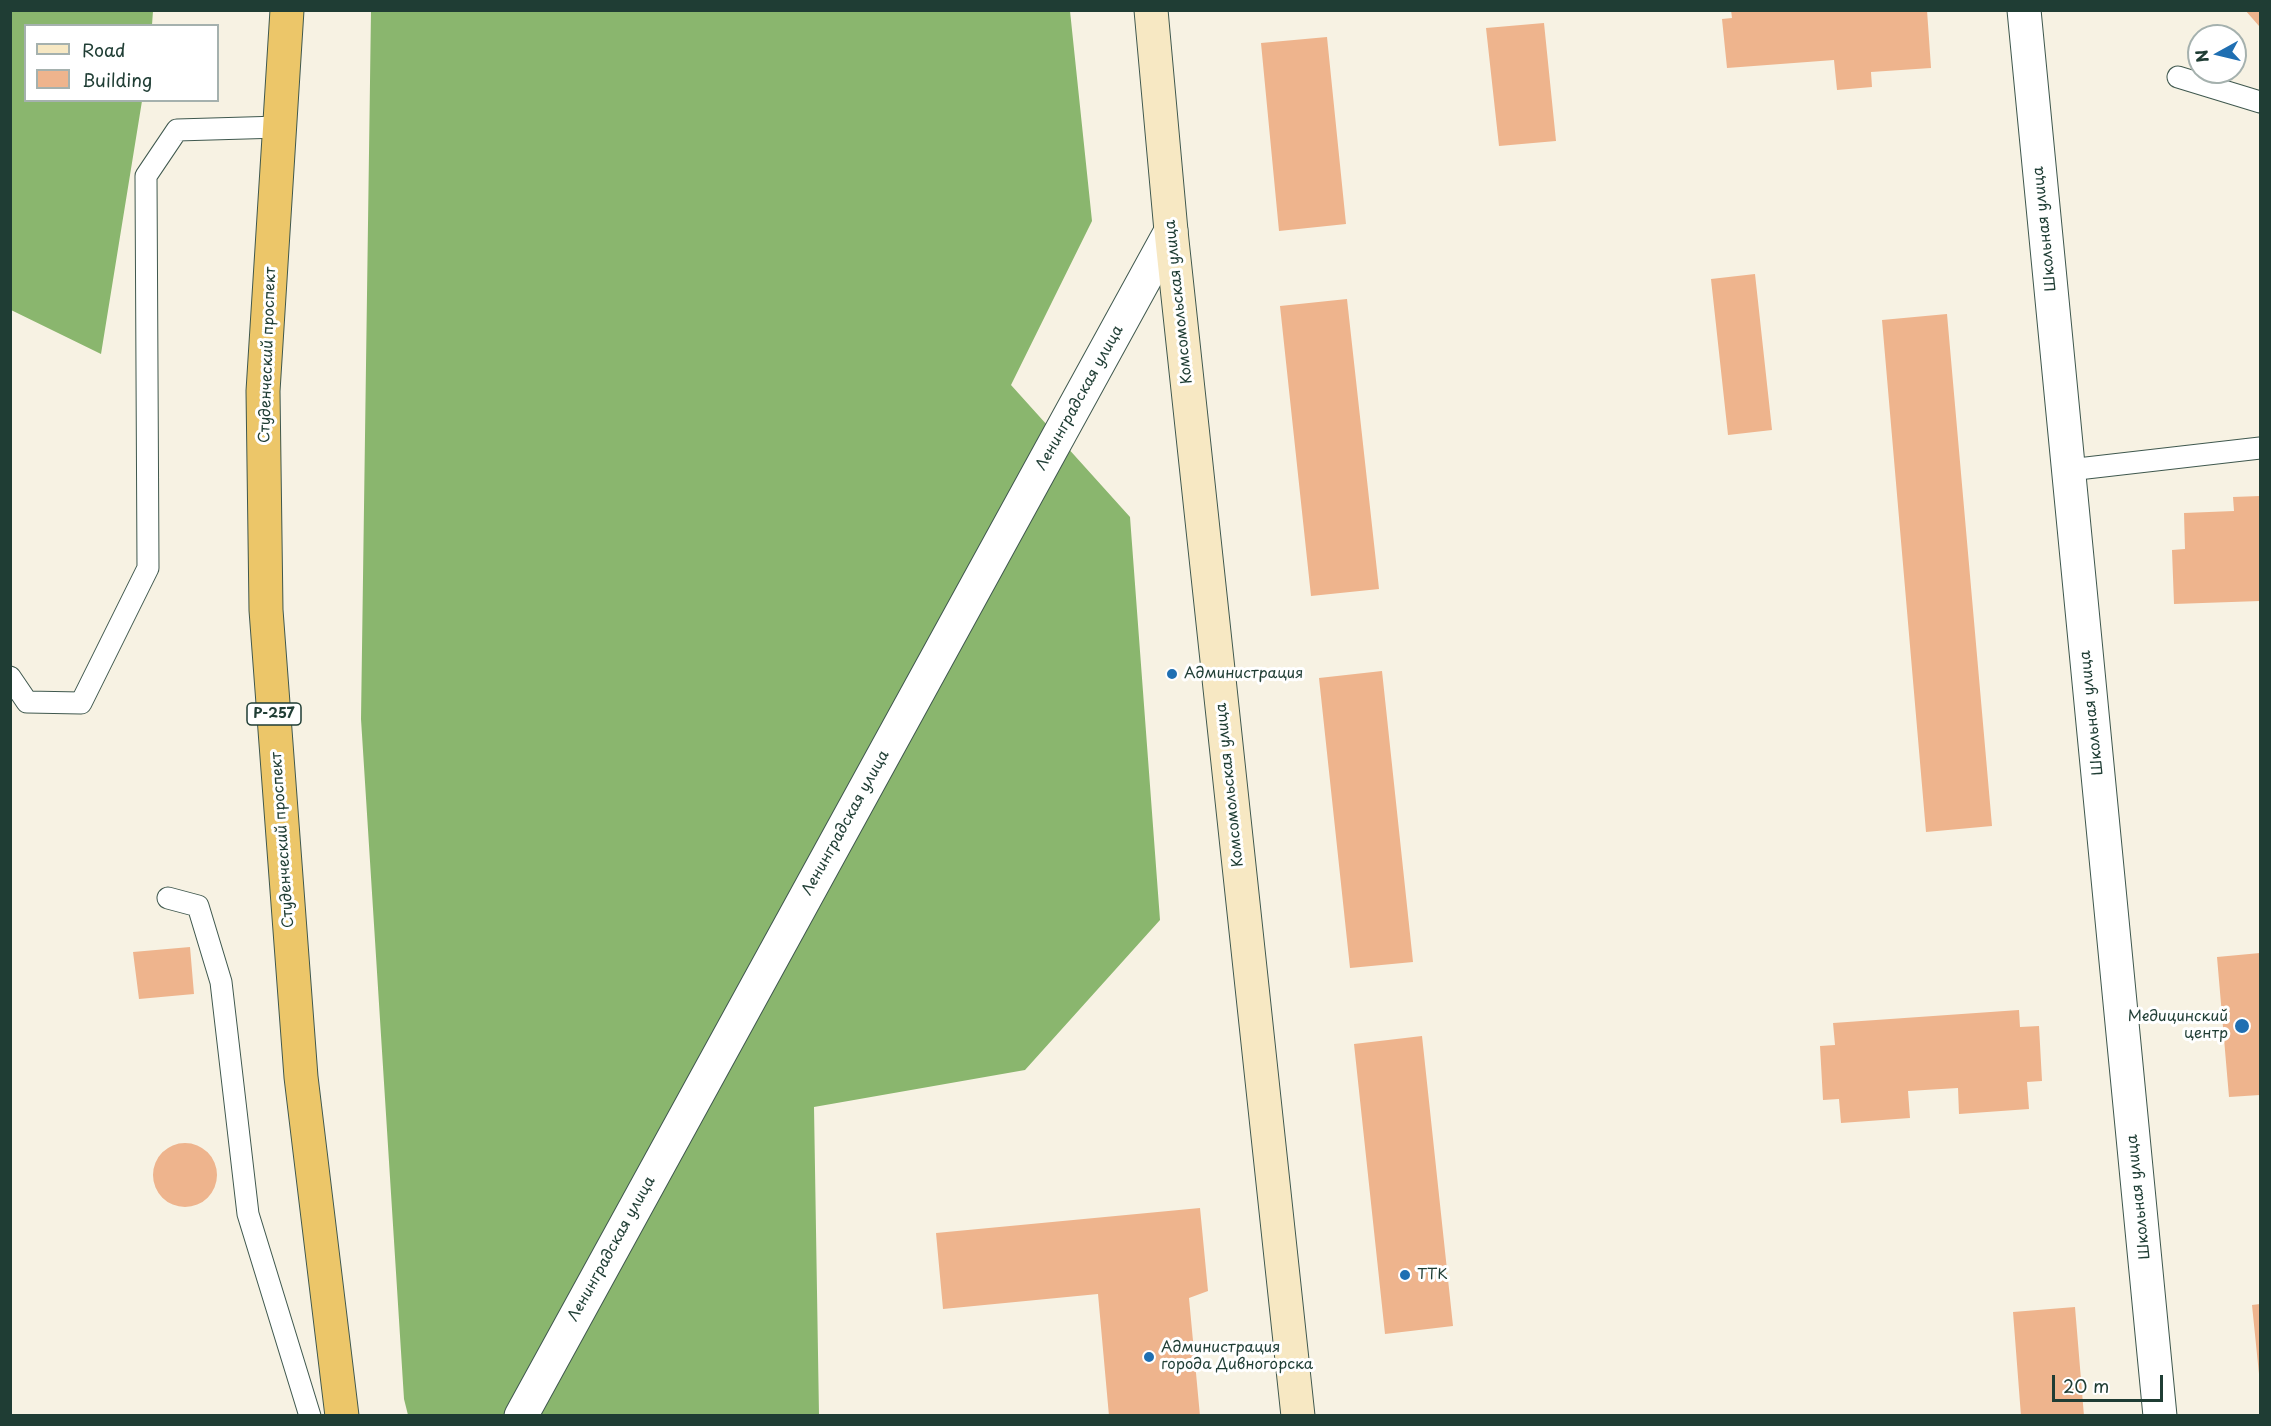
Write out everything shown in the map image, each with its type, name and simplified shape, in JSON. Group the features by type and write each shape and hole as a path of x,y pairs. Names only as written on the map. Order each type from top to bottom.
{"highway":[{"name":"Студенческий проспект","path":"287,10 263,391 266,610 301,1077 342,1416"}],"main road":[{"name":"Комсомольская улица","path":"1151,10 1171,231 1298,1416"}],"street":[{"name":"Школьная улица","path":"2024,10 2160,1416"},
{"name":"Ленинградская улица","path":"520,1416 1171,231"}],"lane":[{"path":"2178,77 2260,102"},
{"path":"10,677 27,702 81,703 147,568 146,176 177,130 280,127"},
{"path":"2069,470 2260,448"},
{"path":"168,898 198,906 220,982 248,1214 310,1416"}],"green space":[{"path":"10,11 153,11 152,24 24,24 24,102 142,102 101,354 11,310"},
{"path":"371,11 1070,11 1092,221 1011,385 1130,517 1160,920 1025,1070 814,1107 819,1415 408,1415 404,1399 361,719"}],"building":[{"path":"1731,10 1927,10 1931,68 1871,72 1872,87 1837,90 1834,60 1727,68 1722,19 1732,18"},
{"path":"2245,10 2260,10 2259,26"},
{"path":"1544,23 1556,141 1499,146 1486,28"},
{"path":"1327,37 1346,224 1279,231 1261,43"},
{"path":"1755,274 1772,430 1728,435 1711,279"},
{"path":"1347,299 1379,589 1311,596 1280,306"},
{"path":"1947,314 1992,826 1926,832 1882,320"},
{"path":"2260,496 2260,601 2174,604 2172,550 2185,549 2184,513 2234,511 2233,497"},
{"path":"1382,671 1413,962 1350,968 1319,678"},
{"path":"190,947 194,994 139,999 133,952"},
{"name":"Медицинский центр","path":"2260,953 2260,1095 2229,1097 2217,957"},
{"path":"2019,1010 2020,1027 2039,1026 2042,1081 2027,1082 2029,1109 1959,1114 1958,1088 1908,1091 1910,1118 1841,1123 1839,1099 1823,1100 1820,1046 1835,1045 1833,1023"},
{"path":"1422,1036 1453,1326 1385,1334 1354,1044"},
{"path":"185,1143 208,1152 217,1175 208,1198 185,1207 162,1198 153,1175 162,1152"},
{"name":"Администрация города Дивногорска","path":"1200,1208 1208,1291 1189,1298 1200,1416 1109,1416 1098,1294 943,1309 936,1233"},
{"path":"2260,1304 2260,1374 2259,1374 2252,1305"},
{"path":"2075,1307 2084,1416 2021,1416 2013,1312"}],"place":[{"name":"Администрация","path":"1172,674"},
{"name":"Медицинский центр","path":"2242,1026"},
{"name":"ТТК","path":"1405,1275"},
{"name":"Администрация города Дивногорска","path":"1149,1357"}]}
